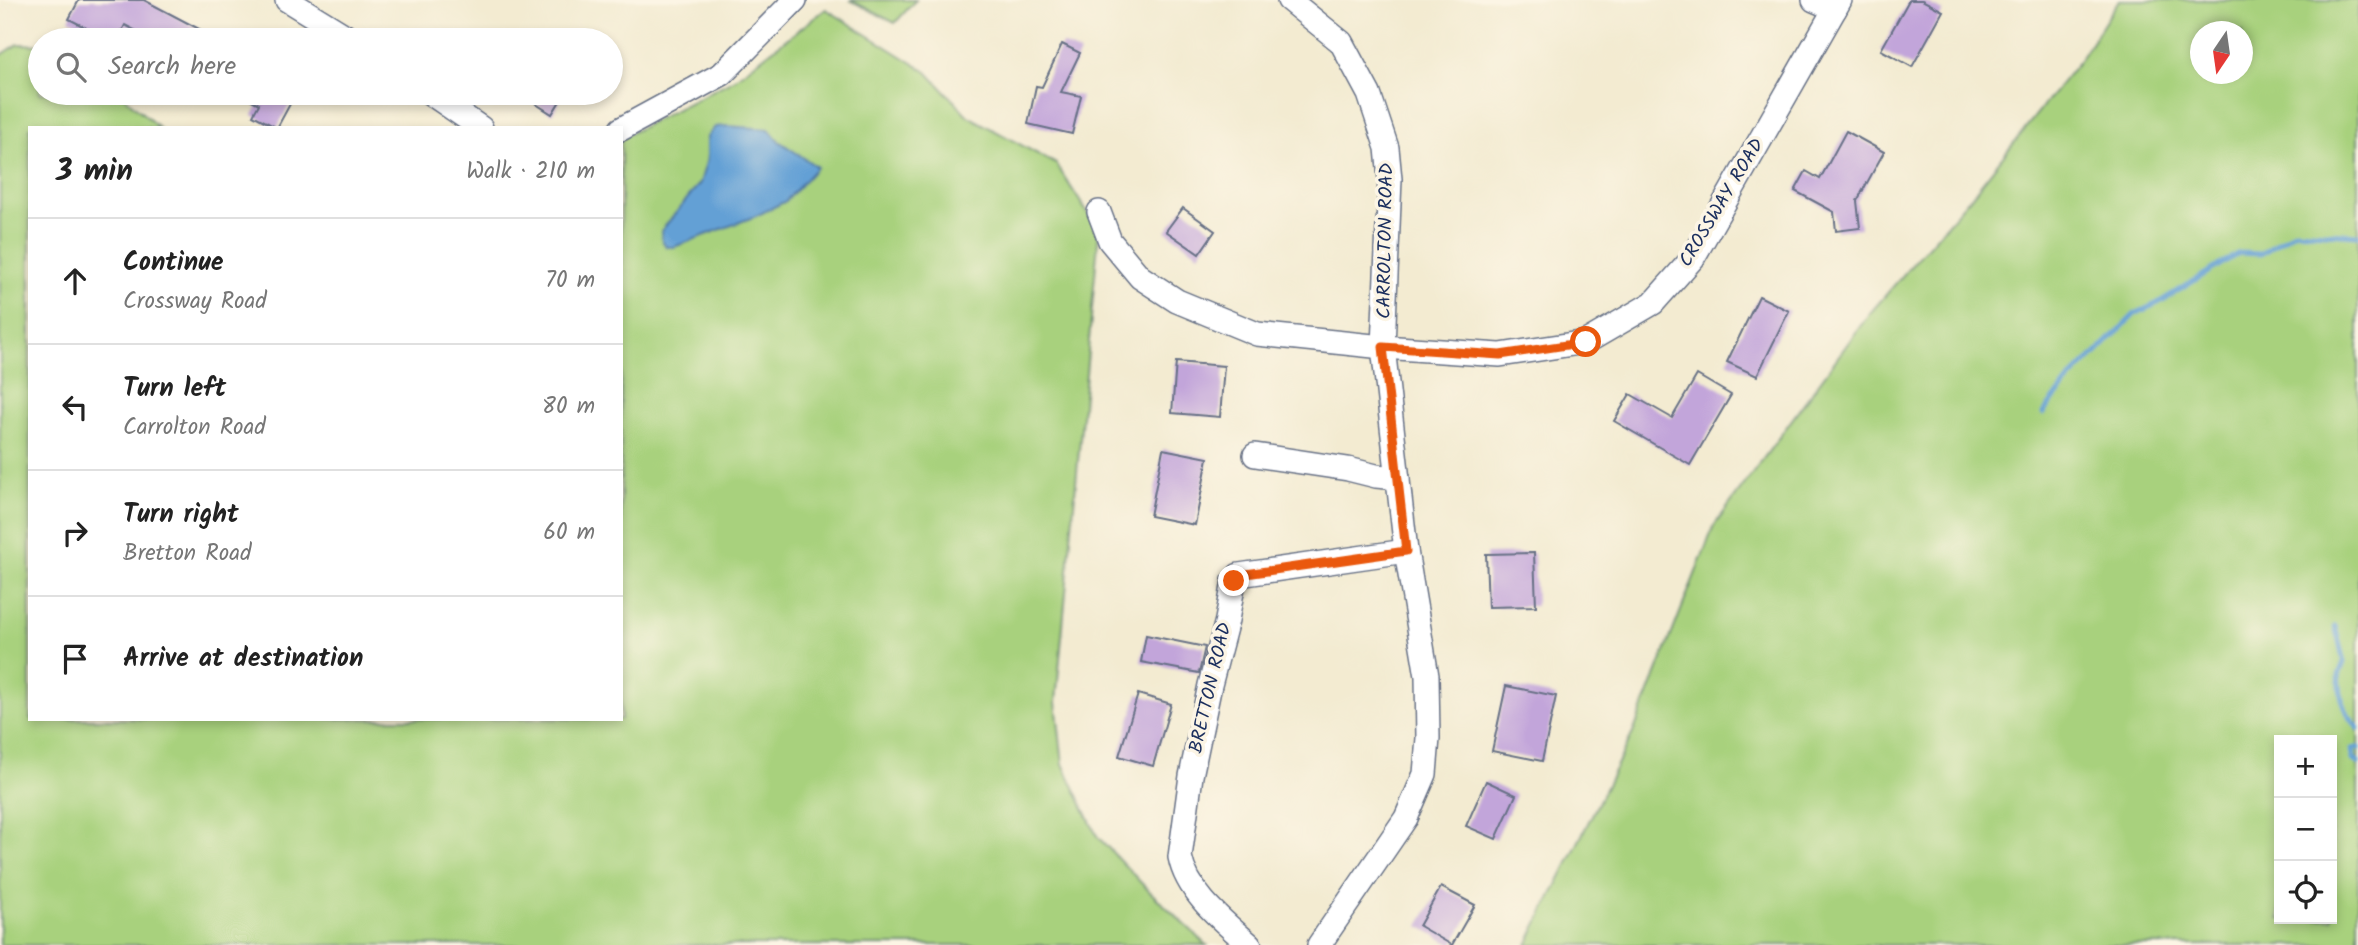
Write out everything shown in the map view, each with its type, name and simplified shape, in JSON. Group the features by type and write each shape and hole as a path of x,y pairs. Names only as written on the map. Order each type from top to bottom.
{"street":[{"path":"287,0 332,28"},
{"name":"CARROLTON ROAD","path":"1289,0 1341,42 1369,94 1387,148 1390,179 1383,347 1406,551 1427,676 1429,738 1425,774 1406,818 1319,945"},
{"path":"623,128 722,74 792,1"},
{"name":"CROSSWAY ROAD","path":"1099,212 1110,241 1140,277 1177,301 1257,334 1383,347 1500,355 1586,342 1653,303 1693,258 1830,3"},
{"path":"447,105 478,126"},
{"path":"1255,455 1398,478"},
{"name":"BRETTON ROAD","path":"1250,945 1199,895 1182,869 1180,857 1191,776 1234,581 1239,575 1406,551"}],"green space":[{"path":"850,0 916,0 895,23"},
{"path":"2119,0 2358,0 2358,945 1527,945 1633,733 1714,526 1870,313 1970,198 2083,56"},
{"path":"826,9 927,72 968,116 1056,164 1099,231 1056,702 1063,764 1097,836 1146,888 1207,945 0,945 0,56 18,44 28,44 28,105 133,105 157,126 28,126 28,721 623,721 623,137 733,80"}],"water":[{"path":"715,127 769,129 779,141 817,167 786,201 756,216 674,247 666,247 661,231 700,183 707,159 707,137"}],"building":[{"path":"79,0 144,0 197,28 131,28 125,25 123,28 87,28 69,19"},
{"path":"1909,0 1922,0 1943,11 1912,67 1881,50"},
{"path":"1062,44 1080,53 1061,92 1081,96 1072,134 1028,124 1036,86 1042,87"},
{"path":"258,105 289,105 278,126 253,115"},
{"path":"538,105 558,105 552,114"},
{"path":"1846,131 1884,152 1857,201 1860,228 1836,231 1834,212 1795,191 1806,171 1820,179"},
{"path":"1183,208 1215,231 1199,254 1166,231"},
{"path":"1759,296 1789,311 1757,376 1727,362"},
{"path":"1176,362 1224,366 1220,417 1172,413"},
{"path":"1697,375 1731,395 1690,465 1614,421 1630,394 1672,418"},
{"path":"1163,449 1208,458 1195,525 1150,516"},
{"path":"1534,553 1536,606 1488,607 1486,554"},
{"path":"1146,635 1205,647 1199,673 1141,662"},
{"path":"1506,686 1556,696 1542,761 1492,751"},
{"path":"1138,694 1171,704 1153,766 1119,756"},
{"path":"1486,781 1516,795 1496,839 1466,826"},
{"path":"1441,887 1475,905 1452,945 1419,926"}],"waterway":[{"path":"2043,413 2070,379 2135,314 2158,303 2239,253 2261,254 2295,231 2358,235"},
{"path":"2335,626 2344,662 2339,675 2341,696 2348,715 2358,728"},
{"path":"2358,748 2352,749 2353,760 2358,763"}],"route":[{"path":"1234,581 1239,575 1406,551 1383,347 1500,355 1586,342"}]}
